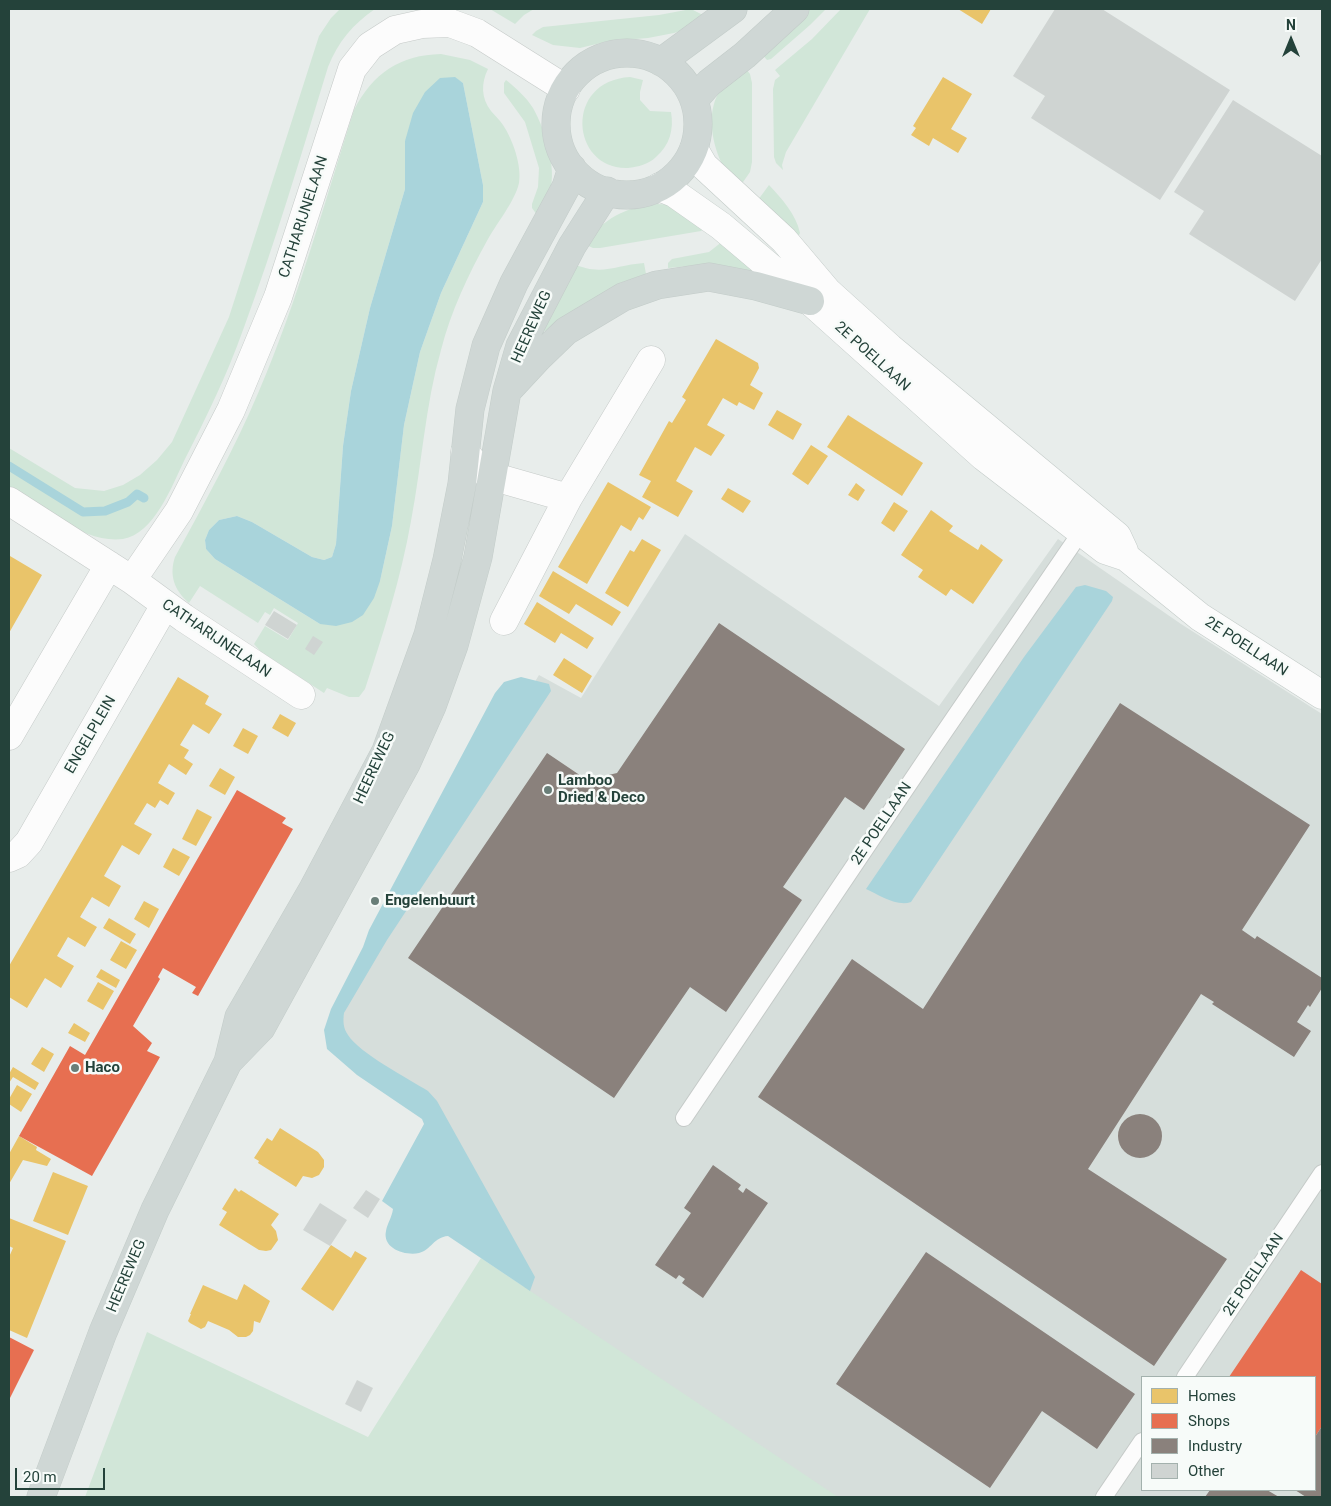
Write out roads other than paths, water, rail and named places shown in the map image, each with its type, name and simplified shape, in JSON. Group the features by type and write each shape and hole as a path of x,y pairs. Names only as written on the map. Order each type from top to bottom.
{"main road":[{"path":"661,62 733,9"},
{"path":"694,100 709,84 745,55 795,9"},
{"path":"626,53 644,55 661,62 672,68 681,78 694,100 698,116 698,133 694,149 688,161 680,171 659,187 642,193 624,194 607,191 588,182 572,168 561,150 556,130 558,108 566,89 576,74 591,63 608,56 626,53"},
{"name":"HEEREWEG","path":"41,1497 103,1332 155,1210 228,1062 239,1017 314,889 386,750 428,635 448,560 462,484 470,409 486,346 514,283 566,187 572,168"},
{"name":"HEEREWEG","path":"228,1062 261,1028 406,764 432,706 454,645 478,557 507,391 520,346 572,246 607,191"},
{"path":"507,391 566,331 623,297 657,285 709,277 756,286 810,301"}],"street":[{"name":"CATHARIJNELAAN","path":"132,580 179,511 231,410 278,297 352,69 370,46 395,30 422,24 450,23 477,32 566,89"},
{"name":"2E POELLAAN","path":"694,149 704,166 784,240 828,292 1087,524 1105,550 1126,557 1200,617 1322,695"},
{"name":"2E POELLAAN","path":"659,187 674,193 721,226 810,301 984,457 1087,524"},
{"path":"504,621 568,498 651,360"},
{"path":"465,452 477,467 491,476 568,498"},
{"name":"CATHARIJNELAAN","path":"9,501 132,580 165,605 302,695"},
{"path":"9,736 109,565"},
{"name":"ENGELPLEIN","path":"9,858 18,854 29,842 165,605"}],"lane":[{"name":"2E POELLAAN","path":"684,1118 928,755 1087,524"},
{"name":"2E POELLAAN","path":"1186,1376 1322,1173"},
{"path":"1104,1497 1141,1442"}],"water":[{"path":"455,77 463,83 483,185 483,202 441,293 420,352 404,425 392,526 380,581 374,598 363,615 352,622 336,626 320,624 215,559 206,549 205,540 209,530 219,520 237,516 252,522 312,557 324,560 332,557 336,544 343,446 351,391 370,308 405,189 405,141 413,113 425,92 440,78"},
{"path":"1085,585 1106,591 1113,597 1112,601 911,902 894,902 866,889 1024,657 1076,587"},
{"path":"521,677 549,684 551,691 387,940 344,1013 344,1022 348,1035 362,1050 428,1091 437,1101 535,1277 530,1291 448,1236 439,1239 427,1249 414,1254 402,1252 391,1247 386,1237 386,1231 393,1209 382,1201 424,1124 422,1119 357,1075 327,1049 324,1030 331,1009 363,947 369,930 495,693 504,682"}],"waterway":[{"path":"9,466 83,512 105,511 128,502 137,494 144,498"}],"place":[{"name":"Lamboo Dried & Deco","path":"548,790"},
{"name":"Engelenbuurt","path":"375,901"},
{"name":"Haco","path":"75,1068"}]}
